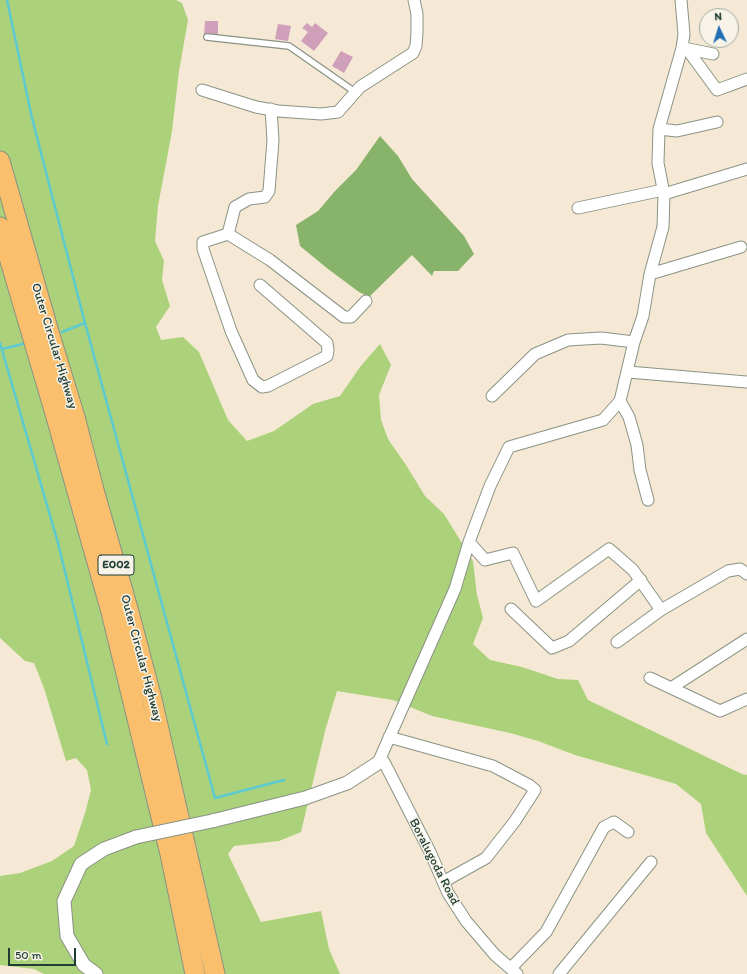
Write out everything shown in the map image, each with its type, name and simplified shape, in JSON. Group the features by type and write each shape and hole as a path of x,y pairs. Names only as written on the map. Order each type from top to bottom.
{"highway":[{"name":"Outer Circular Highway","path":"0,161 75,417 135,634 170,777 214,974"},
{"name":"Outer Circular Highway","path":"0,227 54,410 110,612 170,854 195,974"}],"street":[{"path":"202,90 256,107 271,110 322,114 338,112 355,92 365,84 413,53 416,46 417,14 414,0"},
{"path":"96,974 84,965 67,936 64,901 81,864 104,849 136,837 212,821 305,798 347,783 378,763 455,589 469,542 490,486 509,447 603,420 620,401 634,342 643,316 650,274 663,227 664,192 658,163 659,129 685,48 681,0"},
{"path":"685,48 713,54"},
{"path":"685,48 717,90 747,79"},
{"path":"228,234 235,206 249,199 265,197 269,191 272,140 271,110"},
{"path":"659,129 677,130 718,122"},
{"path":"578,208 664,192 747,169"},
{"path":"260,285 326,343 328,350 327,356 268,386 262,387 253,380 231,330 203,249 203,242 228,234 270,260 344,317 351,317 366,301"},
{"path":"650,274 741,247"},
{"path":"492,396 535,354 568,340 601,338 634,342"},
{"path":"628,372 747,382"},
{"path":"620,401 630,416 637,445 640,470 648,500"},
{"path":"469,542 485,560 513,553 536,601 609,549 633,570 661,610"},
{"path":"617,642 661,610 728,571 740,569 747,574"},
{"path":"511,609 552,648 568,641 641,580"},
{"path":"671,688 747,638"},
{"path":"650,678 720,711 747,699"},
{"path":"389,738 493,766 529,784 535,790 514,822 486,858 444,882"},
{"name":"Boralugoda Road","path":"378,763 384,762 430,852 448,893 466,921 495,955 514,971"},
{"path":"514,971 546,932 604,827 614,822 628,832"},
{"path":"559,974 651,862"}],"lane":[{"path":"207,37 289,46 355,92"}],"green space":[{"path":"0,0 176,0 182,3 188,20 179,71 172,131 158,206 155,241 164,261 162,280 170,306 156,327 161,340 183,337 199,352 228,420 247,441 274,431 313,404 340,396 360,367 380,344 391,365 379,395 381,420 388,439 425,496 444,514 473,561 477,595 483,618 473,644 490,660 522,667 558,679 578,680 588,700 742,774 747,775 747,896 706,833 701,804 676,784 575,755 538,741 510,733 432,716 393,700 337,691 325,731 301,832 279,841 234,846 228,854 261,922 321,911 329,949 340,974 44,974 34,969 0,965 0,876 20,873 52,861 74,846 91,790 87,770 76,758 66,761 44,688 34,663 25,661 0,638"},
{"path":"380,136 398,156 412,179 464,236 474,254 458,271 434,271 432,276 412,255 369,297 359,292 300,246 296,225 318,211 356,170"}],"building":[{"path":"205,21 218,21 218,36 204,36"},
{"path":"307,23 312,27 315,23 328,33 314,51 301,41 308,32 302,28"},
{"path":"278,24 291,26 288,41 275,39"},
{"path":"341,51 353,57 344,73 332,66"}],"waterway":[{"path":"7,0 32,118 85,323 215,798 284,780"},
{"path":"62,332 85,323"},
{"path":"0,343 58,543 107,744"},
{"path":"2,349 23,344"}]}
